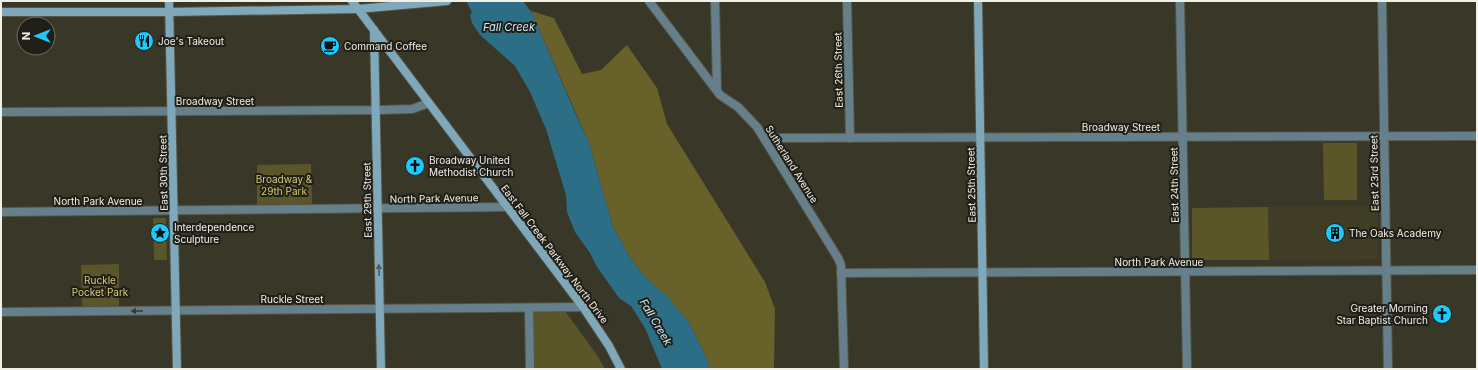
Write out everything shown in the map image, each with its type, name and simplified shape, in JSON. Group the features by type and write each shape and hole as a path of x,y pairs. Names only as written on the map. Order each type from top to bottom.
{"main road":[{"name":"East 30th Street","path":"169,1 177,369"},
{"name":"East Fall Creek Parkway North Drive","path":"352,1 583,307 609,346 620,369"},
{"path":"1,12 169,12 358,9 447,1"},
{"name":"East 25th Street","path":"978,1 984,369"},
{"name":"East 29th Street","path":"374,30 381,369"}],"street":[{"name":"Sutherland Avenue","path":"649,1 720,95 736,105 747,115 764,138 838,258 841,265 844,369"},
{"path":"715,1 717,90"},
{"name":"East 26th Street","path":"847,1 850,138"},
{"name":"East 24th Street","path":"1180,1 1187,369"},
{"name":"East 23rd Street","path":"1382,1 1388,369"},
{"name":"Broadway Street","path":"1,112 375,110 412,109 429,103"},
{"name":"Broadway Street","path":"764,138 1477,136"},
{"name":"North Park Avenue","path":"1,212 507,207"},
{"name":"North Park Avenue","path":"841,273 1477,270"},
{"name":"Ruckle Street","path":"1,312 583,307"},
{"path":"529,308 530,369"}],"shaded area":[{"path":"531,11 554,18 582,74 601,70 627,45 657,88 667,124 765,282 775,309 774,368 709,369 708,361 688,321 667,297 647,279 630,258 613,227 589,143"},
{"path":"1378,205 1378,259 1269,260 1268,207"}],"green space":[{"path":"1323,143 1357,143 1357,200 1324,200"},
{"name":"Broadway & 29th Park","path":"311,164 312,204 257,205 257,165"},
{"path":"1268,207 1269,260 1192,260 1192,208"},
{"path":"153,218 166,218 167,260 154,260"},
{"name":"Ruckle Pocket Park","path":"119,264 119,306 82,306 81,265"},
{"path":"534,311 565,311 597,355 605,369 534,369"}],"water":[{"name":"Fall Creek","path":"466,1 523,1 532,13 589,143 613,227 630,258 647,279 667,296 688,321 708,361 709,369 662,369 645,328 631,306 619,298 575,232 567,212 566,195 546,129 530,92 515,66 480,35 472,23 470,15 472,12"}],"place":[{"name":"Joe's Takeout","path":"144,41"},
{"name":"Command Coffee","path":"330,46"},
{"name":"Broadway United Methodist Church","path":"415,166"},
{"name":"Interdependence Sculpture","path":"160,233"},
{"name":"The Oaks Academy","path":"1335,233"},
{"name":"Greater Morning Star Baptist Church","path":"1442,314"}]}
